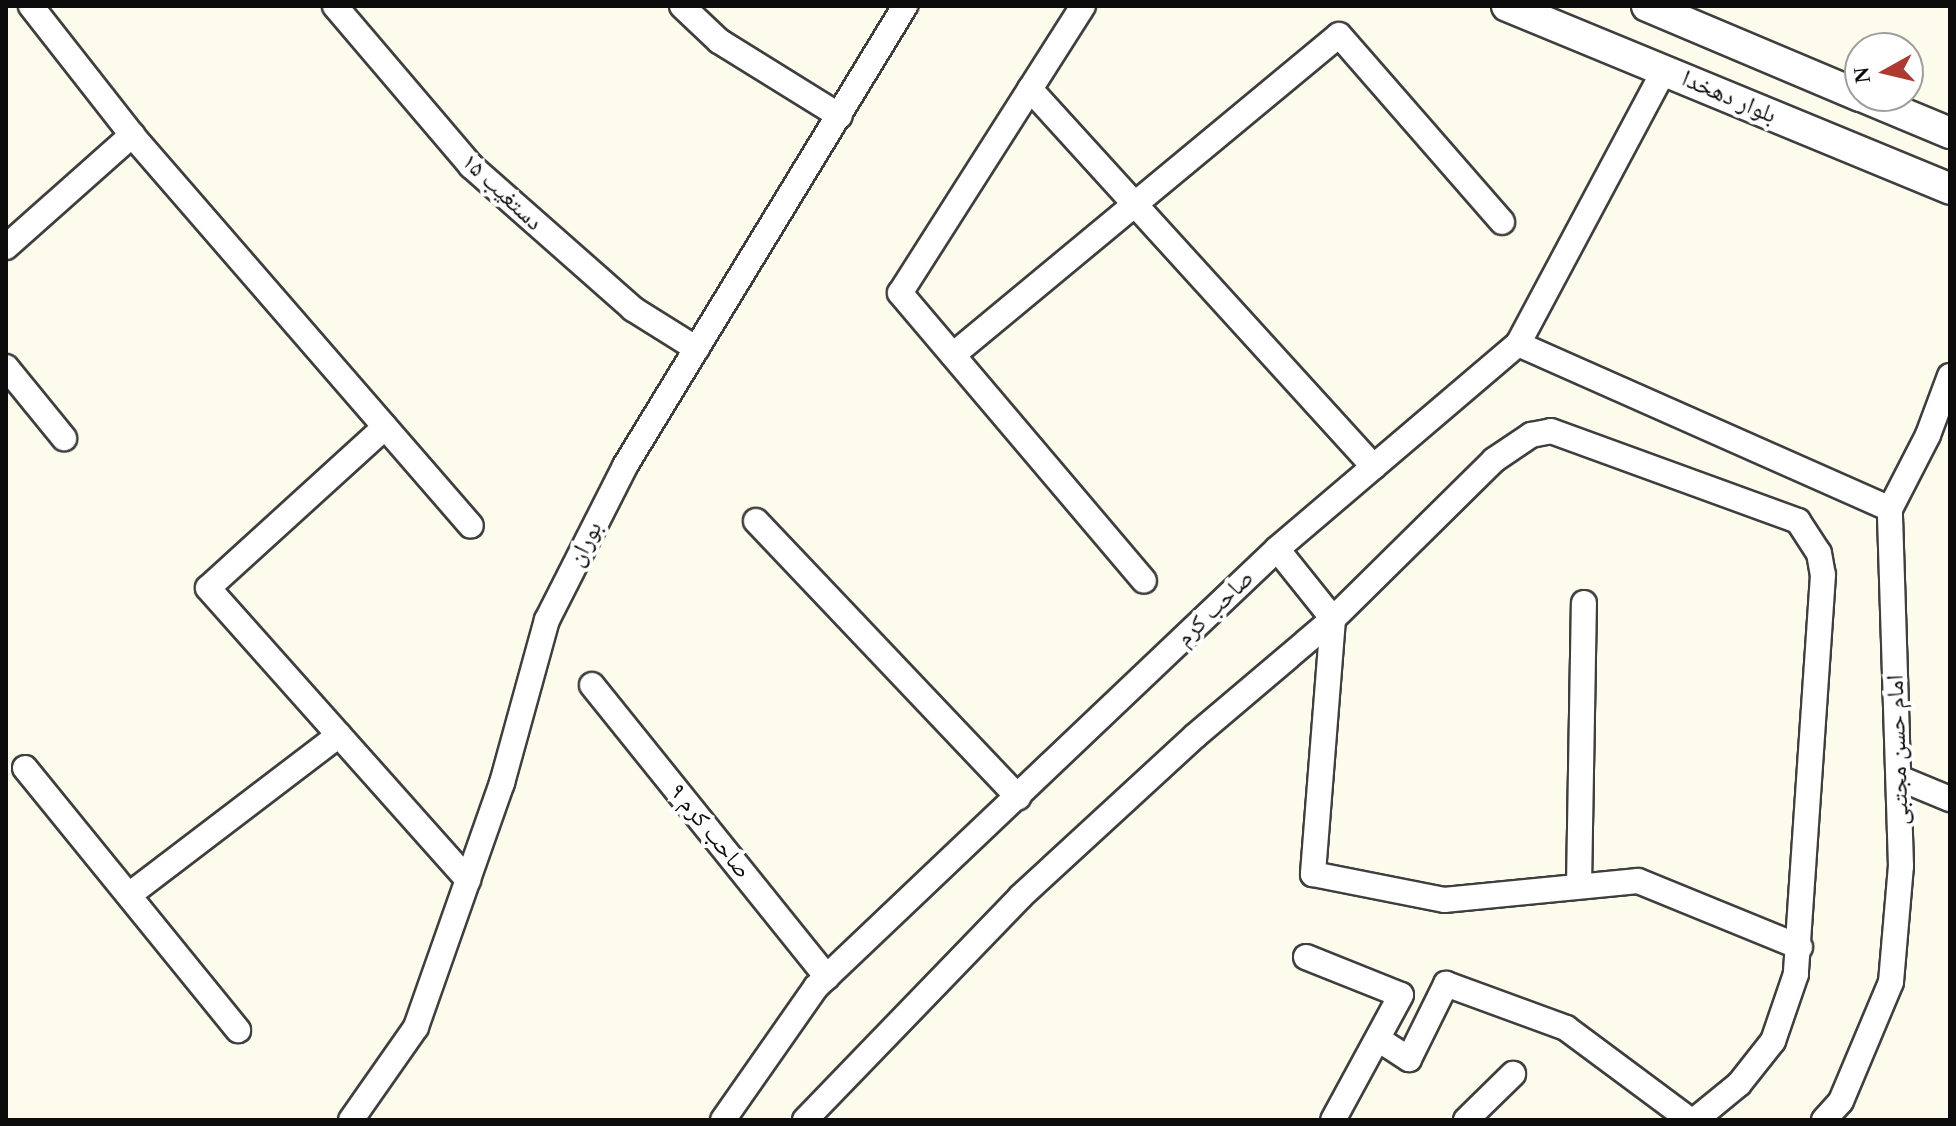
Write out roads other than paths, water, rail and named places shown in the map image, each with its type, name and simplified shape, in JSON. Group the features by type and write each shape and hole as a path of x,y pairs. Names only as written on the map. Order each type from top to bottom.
{"street":[{"path":"31,6 132,135 471,526"},
{"name":"دستغیب ۱۵","path":"335,6 471,166 633,309 697,349"},
{"path":"682,6 719,41 840,116"},
{"name":"بوران","path":"351,1120 416,1027 502,783 547,620 625,466 905,6"},
{"path":"1083,6 900,293 1144,581"},
{"name":"بلوار دهخدا","path":"1507,6 1950,189"},
{"path":"1647,6 1844,89"},
{"path":"953,355 1339,35 1502,222"},
{"name":"صاحب کرم","path":"723,1120 827,977 1277,549 1518,344 1664,70"},
{"path":"1030,89 1374,467"},
{"path":"1899,112 1950,133"},
{"path":"6,247 132,135"},
{"path":"1518,344 1890,509"},
{"path":"6,367 64,438"},
{"name":"امام حسن مجتبی","path":"1824,1120 1841,1101 1891,982 1901,866 1890,509 1928,435 1950,376"},
{"path":"385,427 208,588 468,880"},
{"path":"805,1120 1020,897 1195,736 1333,619 1494,460 1531,435 1551,431 1798,521 1812,536 1823,575 1800,947 1773,1041 1739,1084 1692,1120 1566,1028 1446,984 1409,1059 1378,1039"},
{"path":"756,521 1018,797"},
{"path":"1277,549 1333,619 1313,874 1444,900 1638,881 1800,947"},
{"path":"1579,885 1584,603"},
{"name":"صاحب کرم ۹","path":"592,685 827,977"},
{"path":"129,895 339,735"},
{"path":"25,768 238,1030"},
{"path":"1899,778 1950,799"},
{"path":"1306,957 1401,995 1343,1115"},
{"path":"1466,1120 1513,1074"}]}
